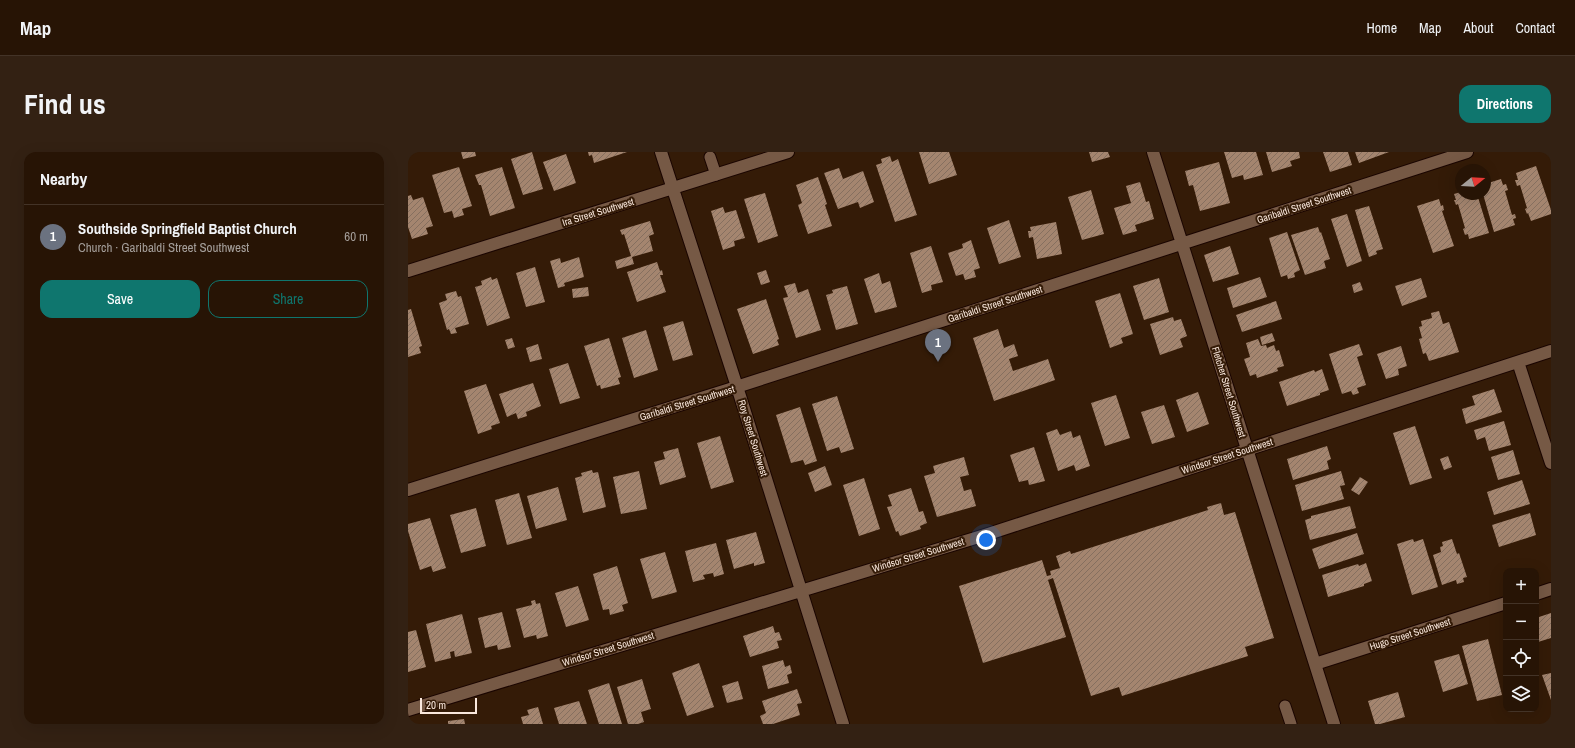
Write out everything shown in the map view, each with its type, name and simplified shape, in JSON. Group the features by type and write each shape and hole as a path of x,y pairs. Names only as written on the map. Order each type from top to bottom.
{"street":[{"name":"Roy Street Southwest","path":"661,152 843,724"},
{"name":"Ira Street Southwest","path":"408,271 788,152"},
{"name":"Fletcher Street Southwest","path":"1153,152 1334,724"},
{"name":"Garibaldi Street Southwest","path":"408,490 737,387 1467,152"},
{"name":"Windsor Street Southwest","path":"408,710 982,536 1551,351"},
{"path":"1518,362 1551,463"},
{"path":"1539,593 1551,589"},
{"name":"Hugo Street Southwest","path":"1315,664 1503,604"}],"lane":[{"path":"710,157 716,175"},
{"path":"1285,706 1290,724"}],"building":[{"path":"461,152 475,152 476,156 463,159"},
{"path":"532,152 543,189 523,195 511,159"},
{"path":"588,152 627,152 594,163 592,155 589,156"},
{"path":"919,152 949,152 957,175 929,184"},
{"path":"1089,152 1108,152 1110,157 1092,162"},
{"path":"1224,152 1256,152 1263,175 1244,180 1243,175 1232,178"},
{"path":"1266,152 1299,152 1300,158 1290,161 1292,166 1272,172"},
{"path":"1323,152 1348,152 1352,165 1330,172"},
{"path":"1355,152 1389,152 1359,163"},
{"path":"566,154 576,183 554,191 543,162"},
{"path":"890,156 892,162 898,159 917,215 895,222 876,165 882,163 881,159"},
{"path":"1219,162 1230,203 1200,211 1193,185 1189,186 1185,171"},
{"path":"1536,166 1551,214 1531,221 1525,209 1527,208 1520,185 1517,186 1515,180 1518,180 1516,173"},
{"path":"459,167 472,206 462,209 464,215 454,218 452,211 444,213 432,175"},
{"path":"502,167 515,208 490,216 481,185 479,185 475,175"},
{"path":"839,168 843,179 863,171 874,202 860,208 858,202 838,209 824,173"},
{"path":"818,177 827,204 825,205 832,226 808,234 798,205 802,203 796,185"},
{"path":"1501,179 1503,185 1506,184 1508,190 1505,191 1512,215 1515,214 1516,218 1513,219 1515,225 1494,232 1485,200 1491,200 1491,182"},
{"path":"1140,182 1146,202 1149,201 1154,219 1135,225 1137,231 1123,235 1114,208 1131,203 1126,186"},
{"path":"1091,190 1104,234 1082,240 1068,197"},
{"path":"765,193 778,236 758,243 744,199"},
{"path":"411,195 413,200 423,197 433,226 426,228 428,234 412,239 408,227 408,196"},
{"path":"1439,199 1441,206 1443,205 1444,210 1442,211 1454,246 1433,253 1417,206"},
{"path":"1455,200 1479,200 1489,233 1469,239 1468,234 1465,235 1463,229 1465,228 1458,204 1456,205"},
{"path":"1369,206 1383,249 1376,251 1377,254 1369,257 1355,210"},
{"path":"723,207 725,213 736,210 745,238 734,241 735,246 723,250 711,211"},
{"path":"1347,214 1362,261 1347,267 1331,219"},
{"path":"1009,220 1021,257 999,264 987,228"},
{"path":"650,221 654,234 649,236 653,251 632,257 634,264 617,269 615,261 631,256 624,234 622,235 620,230"},
{"path":"1056,222 1062,254 1037,259 1033,237 1029,238 1028,231 1031,231 1030,227"},
{"path":"1318,227 1330,259 1324,261 1326,268 1305,275 1291,235"},
{"path":"1287,232 1300,270 1294,273 1295,277 1288,279 1287,275 1281,277 1269,238"},
{"path":"971,240 980,268 974,270 976,277 965,280 963,274 956,276 948,253 963,248 962,244"},
{"path":"931,246 943,282 931,285 932,290 922,293 910,253"},
{"path":"1230,246 1239,274 1213,282 1204,255"},
{"path":"579,257 584,277 564,283 565,286 558,288 550,261 560,258 561,263"},
{"path":"657,262 660,271 662,270 663,275 660,275 666,292 637,302 627,272"},
{"path":"535,267 545,302 526,307 516,273"},
{"path":"766,270 770,282 761,285 757,273"},
{"path":"879,273 882,284 890,281 897,307 875,313 864,279"},
{"path":"491,277 492,280 497,278 510,318 487,326 475,287 482,285 481,281"},
{"path":"1260,277 1267,297 1233,308 1227,288"},
{"path":"1159,278 1169,312 1144,320 1133,286"},
{"path":"1421,278 1427,297 1402,306 1395,286"},
{"path":"1360,282 1363,290 1354,293 1352,285"},
{"path":"795,283 798,293 808,289 821,330 796,338 783,298 788,297 784,286"},
{"path":"847,286 858,324 836,330 826,295 833,293 832,290"},
{"path":"588,287 589,296 573,298 572,289"},
{"path":"456,291 458,297 461,296 469,324 455,328 457,333 451,334 449,329 447,330 439,303 447,300 445,294"},
{"path":"1120,293 1133,334 1121,338 1123,343 1110,348 1095,301"},
{"path":"766,299 779,339 777,340 779,345 753,354 737,309"},
{"path":"1276,301 1282,319 1242,332 1236,315"},
{"path":"411,309 422,346 419,347 421,353 408,357 408,310"},
{"path":"1439,311 1443,324 1449,322 1459,352 1429,361 1426,353 1423,354 1419,339 1422,338 1419,327 1422,326 1421,321 1432,318 1431,313"},
{"path":"1173,317 1174,321 1181,319 1187,336 1180,339 1183,347 1160,355 1150,324"},
{"path":"683,321 693,355 673,361 663,327"},
{"path":"998,329 1004,348 1014,344 1018,356 1009,359 1013,371 1048,359 1055,380 994,401 973,338"},
{"path":"646,330 658,370 634,378 622,338"},
{"path":"1272,333 1275,341 1262,345 1260,337"},
{"path":"512,338 515,347 508,349 505,340"},
{"path":"609,338 621,377 618,378 620,384 601,389 600,385 597,386 584,346"},
{"path":"1258,339 1261,346 1266,345 1267,348 1274,345 1276,351 1279,350 1284,366 1277,368 1278,371 1257,378 1256,374 1250,376 1244,359 1250,357 1246,343"},
{"path":"538,344 542,359 530,362 526,348"},
{"path":"1359,344 1363,355 1357,357 1366,385 1357,388 1359,393 1353,395 1351,391 1342,394 1329,354"},
{"path":"1401,346 1407,366 1398,369 1399,375 1386,379 1377,354"},
{"path":"568,363 580,398 560,404 549,369"},
{"path":"1322,369 1329,390 1320,393 1320,395 1287,406 1279,382 1314,370 1315,372"},
{"path":"533,383 541,406 526,412 527,416 518,419 516,413 507,417 499,394"},
{"path":"486,384 500,423 491,426 492,429 478,434 464,391"},
{"path":"1494,389 1502,412 1466,424 1462,409 1475,405 1472,396"},
{"path":"1198,392 1209,424 1187,432 1176,400"},
{"path":"1116,395 1130,438 1105,446 1091,403"},
{"path":"837,396 854,449 841,453 839,447 827,451 812,404"},
{"path":"1164,405 1175,437 1152,444 1141,412"},
{"path":"800,407 817,461 805,465 803,460 791,463 776,415"},
{"path":"1504,421 1511,445 1489,451 1485,437 1477,440 1474,430"},
{"path":"1415,426 1432,478 1410,485 1393,433"},
{"path":"1057,429 1060,435 1071,431 1073,438 1080,435 1090,466 1076,471 1074,465 1058,471 1046,433"},
{"path":"720,436 734,482 711,489 697,443"},
{"path":"1327,446 1331,459 1327,461 1329,469 1293,480 1287,459"},
{"path":"1034,447 1045,481 1029,485 1028,480 1019,482 1010,455"},
{"path":"678,448 686,477 660,485 654,462 665,459 663,452"},
{"path":"1513,450 1520,474 1498,480 1491,457"},
{"path":"1448,456 1452,467 1444,470 1440,459"},
{"path":"964,457 969,475 960,477 964,491 971,489 976,506 937,517 924,476 935,473 933,466"},
{"path":"825,466 832,485 815,492 808,473"},
{"path":"592,470 593,473 598,472 606,507 583,513 575,478 582,476 581,473"},
{"path":"639,471 647,509 621,514 613,477"},
{"path":"1341,471 1345,485 1340,486 1344,499 1302,511 1295,485"},
{"path":"1360,477 1368,482 1359,495 1351,490"},
{"path":"864,478 880,529 859,536 843,485"},
{"path":"1522,480 1530,504 1494,515 1487,492"},
{"path":"558,487 567,520 536,529 527,496"},
{"path":"911,488 919,512 923,511 927,523 920,526 921,529 900,536 898,531 896,532 887,507 892,506 888,495"},
{"path":"519,493 532,538 507,545 495,500"},
{"path":"1221,503 1224,515 1235,512 1274,638 1245,647 1248,656 1122,696 1119,687 1091,696 1053,578 1048,580 1066,637 983,663 959,586 1042,560 1047,576 1051,575 1050,571 1060,568 1056,556 1070,551 1071,554 1208,510 1207,507"},
{"path":"1350,506 1356,528 1310,540 1305,520 1311,518 1311,516"},
{"path":"476,508 486,546 461,553 450,515"},
{"path":"1530,513 1536,535 1499,547 1492,525"},
{"path":"430,518 446,568 433,572 431,566 420,570 408,531 408,524"},
{"path":"756,532 765,563 754,566 754,563 734,569 726,540"},
{"path":"1357,533 1364,554 1319,569 1312,549"},
{"path":"1413,539 1414,542 1423,539 1438,587 1412,595 1397,544"},
{"path":"1452,539 1457,554 1459,553 1467,577 1463,578 1464,582 1457,584 1456,580 1442,585 1433,555 1441,552 1440,547 1443,546 1442,542"},
{"path":"716,543 724,574 714,577 713,573 703,575 705,579 693,582 685,551"},
{"path":"665,552 677,592 652,599 640,559"},
{"path":"1366,563 1372,581 1364,584 1364,586 1328,597 1322,575"},
{"path":"617,566 628,603 622,605 624,611 610,615 609,609 603,610 593,574"},
{"path":"578,586 589,620 566,627 555,593"},
{"path":"535,600 536,604 540,603 548,636 537,639 536,635 524,638 516,609 532,605 531,601"},
{"path":"502,612 511,647 498,650 497,645 485,648 478,618"},
{"path":"1551,613 1551,638 1539,642 1539,640 1539,617"},
{"path":"462,614 472,653 455,657 454,651 450,652 451,658 435,662 426,624"},
{"path":"773,626 775,633 779,632 782,640 777,641 779,648 750,657 743,636"},
{"path":"416,630 426,667 408,672 408,632"},
{"path":"1488,639 1502,695 1477,701 1462,646"},
{"path":"1459,654 1468,684 1443,692 1434,661"},
{"path":"783,660 785,667 790,665 792,673 787,675 789,683 768,689 762,666"},
{"path":"699,663 714,707 687,716 672,673"},
{"path":"1551,673 1551,700 1542,675"},
{"path":"642,679 651,709 641,712 644,722 638,724 628,724 617,687"},
{"path":"738,681 743,699 727,703 722,686"},
{"path":"609,683 622,724 599,724 588,690"},
{"path":"797,689 802,703 797,704 800,715 773,724 763,724 760,716 766,713 762,701"},
{"path":"1398,692 1405,717 1375,724 1368,701"},
{"path":"579,701 587,724 559,724 554,708"},
{"path":"538,707 543,724 523,724 521,717 529,715 527,710"},
{"path":"464,719 465,724 448,724 448,721"}],"place":[{"name":"Southside Springfield Baptist Church","path":"938,362"}]}
